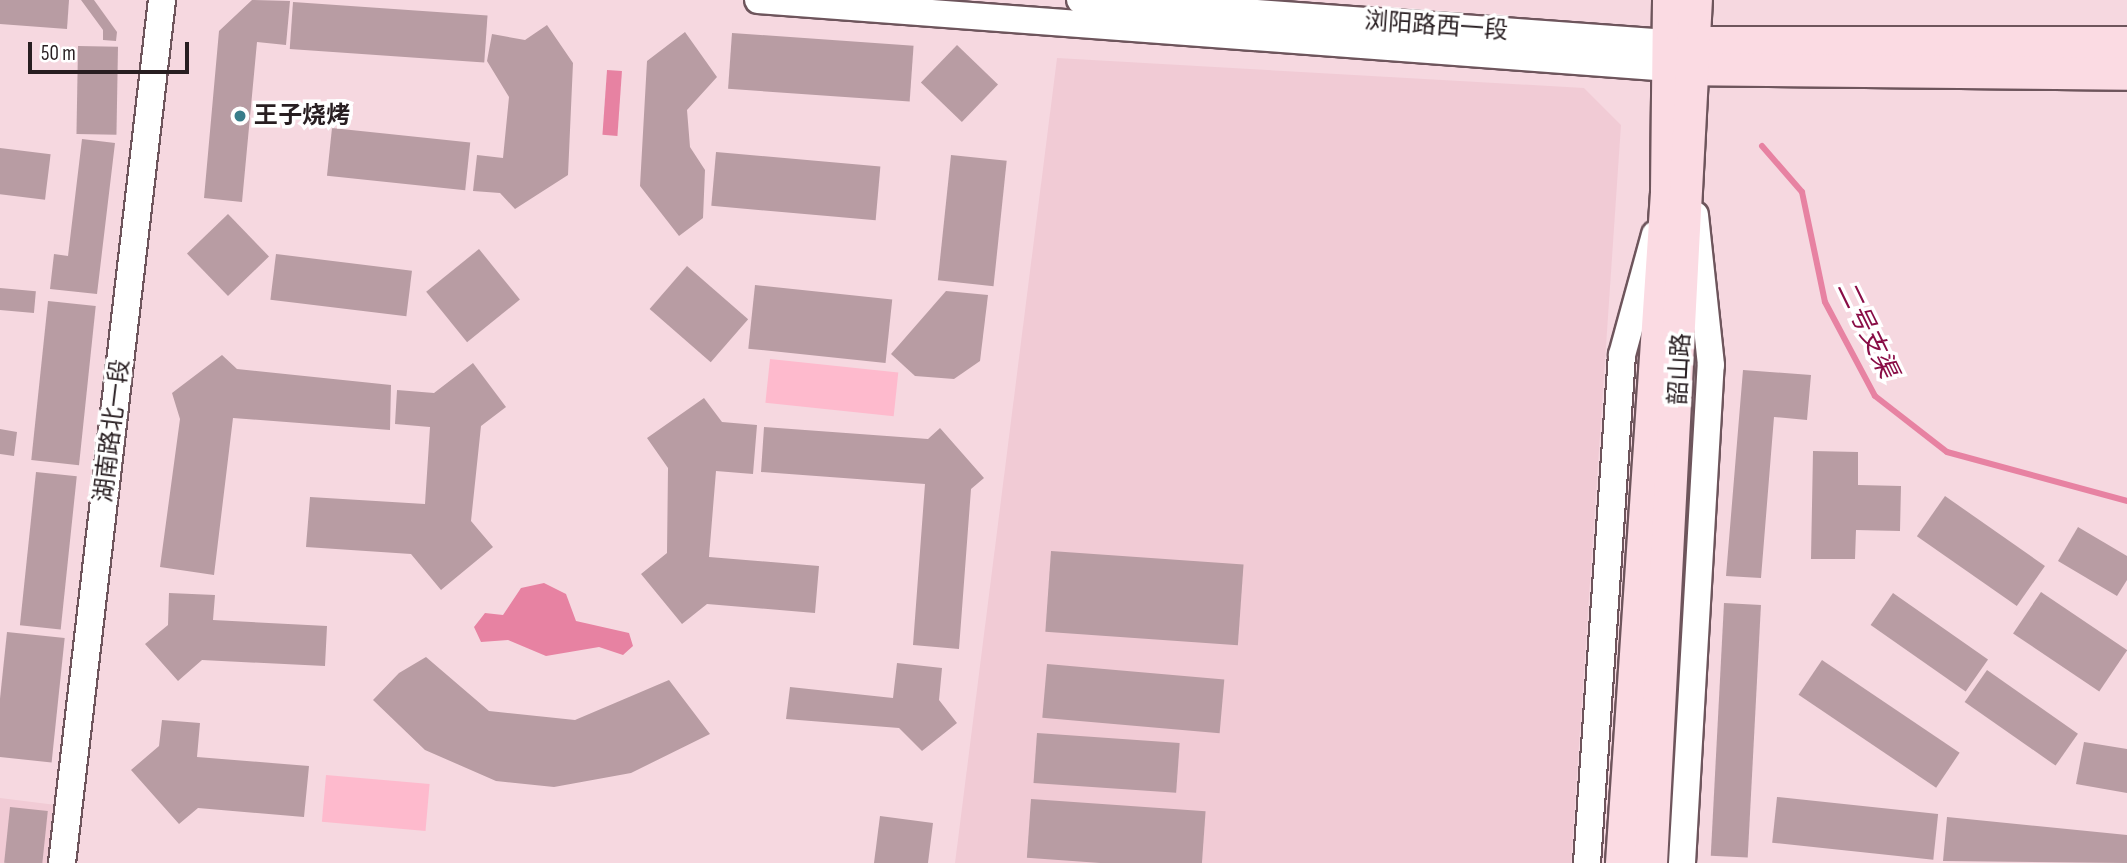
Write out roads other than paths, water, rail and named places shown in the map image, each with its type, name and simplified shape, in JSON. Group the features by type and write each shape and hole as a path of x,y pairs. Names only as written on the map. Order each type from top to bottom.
{"main road":[{"name":"韶山路","path":"1643,735 1679,186 1681,56 1670,0"},
{"name":"韶山路","path":"1681,56 1696,0"},
{"path":"1681,56 2127,43"},
{"path":"1681,56 2127,74"},
{"path":"1622,863 1643,735"},
{"path":"1643,735 1651,863"}],"street":[{"name":"湖南路北一段","path":"62,863 162,0"},
{"path":"758,0 1681,56"},
{"name":"浏阳路西一段","path":"1080,0 1681,56"},
{"path":"1587,863 1622,355 1679,186"},
{"path":"1679,186 1711,365 1682,863"}],"waterway":[{"name":"二号支渠","path":"1762,146 1802,192 1825,302 1875,396 1947,452 2127,501"}],"place":[{"name":"王子烧烤","path":"240,116"}]}
